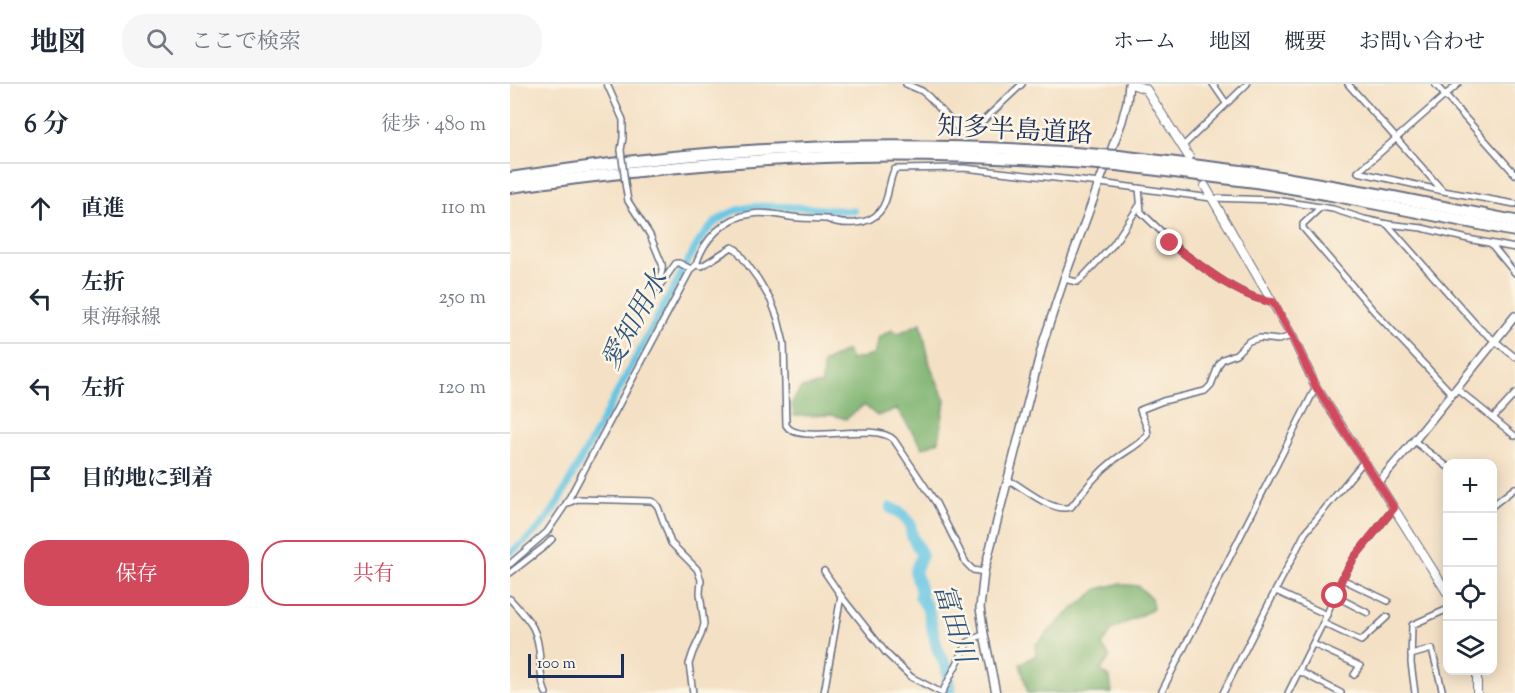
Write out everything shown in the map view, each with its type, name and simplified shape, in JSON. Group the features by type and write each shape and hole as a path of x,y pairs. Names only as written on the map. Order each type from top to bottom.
{"highway":[{"name":"知多半島道路","path":"510,178 674,157 821,148 998,148 1257,173 1515,221"},
{"name":"知多半島道路","path":"510,188 643,170 775,159 948,156 1099,159"},
{"name":"知多半島道路","path":"1118,161 1326,194 1515,231"}],"main road":[{"path":"1130,84 1146,89 1189,157"},
{"path":"1205,186 1292,336 1316,387 1443,586"},
{"path":"1477,675 1478,693"}],"street":[{"path":"607,84 623,120 621,150 628,201 650,235 662,264 663,268 657,283 658,288 676,263 694,267 702,266 732,247 737,250 759,279 778,319 784,343 786,425 788,429 815,434 879,433 890,436 936,503 966,563 974,570 984,572"},
{"path":"906,84 929,97 966,137 1022,84"},
{"path":"996,693 980,608 984,572 1043,343 1122,121 1130,84"},
{"path":"1213,84 1226,104"},
{"path":"1182,147 1247,84"},
{"path":"1348,84 1443,191"},
{"path":"1435,84 1515,174"},
{"path":"1458,84 1358,172 1515,204"},
{"path":"510,564 547,532 566,504 704,246 726,224 747,215 780,214 849,224 860,222 876,216 886,201 895,169 964,168 1211,198 1276,200 1321,207 1387,224 1422,228 1515,248"},
{"path":"1139,188 1141,212 1168,238 1170,243 1233,287 1265,301 1273,302"},
{"path":"1064,279 1077,282 1082,278 1113,245 1139,206"},
{"path":"1321,207 1303,224 1303,228 1373,310 1454,391 1515,436"},
{"path":"1387,224 1479,328 1515,357"},
{"path":"1491,243 1515,273"},
{"path":"1378,483 1515,316"},
{"path":"1008,481 1054,507 1065,509 1071,507 1094,478 1113,460 1148,435 1140,410 1163,401 1205,391 1211,385 1219,364 1236,354 1249,341 1260,338 1278,340 1292,336"},
{"path":"1161,693 1316,387"},
{"path":"1493,418 1515,394"},
{"path":"1414,441 1443,463"},
{"path":"1223,693 1305,533 1364,461"},
{"path":"1497,501 1515,488"},
{"path":"566,504 577,499 651,501 658,507 671,543 694,564 701,580 700,593 704,624 689,664 693,693"},
{"path":"1288,693 1327,615 1342,579 1361,548 1394,508"},
{"path":"510,573 552,539"},
{"path":"825,571 841,596 886,653 911,677 942,693 968,642 984,634"},
{"path":"1342,579 1388,602"},
{"path":"1276,591 1327,615"},
{"path":"824,693 841,596"},
{"path":"1335,596 1368,613"},
{"path":"510,598 525,614 533,627 546,693"},
{"path":"1415,693 1411,655 1412,625 1443,611"},
{"path":"1323,623 1361,641 1387,618"},
{"path":"1313,644 1360,666 1354,675"},
{"path":"1411,655 1432,649 1443,693"},
{"path":"1299,671 1341,693"}],"green space":[{"path":"921,323 930,365 945,400 939,441 923,448 897,409 877,416 864,405 846,419 832,415 794,416 792,403 801,388 822,384 823,363 847,350 851,360 874,355 879,337 892,330 899,333"},
{"path":"1118,584 1138,586 1151,598 1153,609 1113,629 1102,645 1110,657 1101,670 1110,678 1112,693 1027,693 1020,664 1036,655 1035,645 1067,614 1098,589"}],"waterway":[{"name":"愛知用水","path":"510,553 546,521 556,506 695,248 714,223 725,215 749,207 854,211"},
{"name":"富田川","path":"891,508 902,514 910,524 912,536 922,555 915,571 920,596 928,609 937,648 947,668 950,693"}],"tunnel":[{"path":"1422,228 1424,212"}],"route":[{"path":"1170,243 1233,287 1265,301 1273,302 1316,387 1394,508 1354,558 1335,596"}]}
